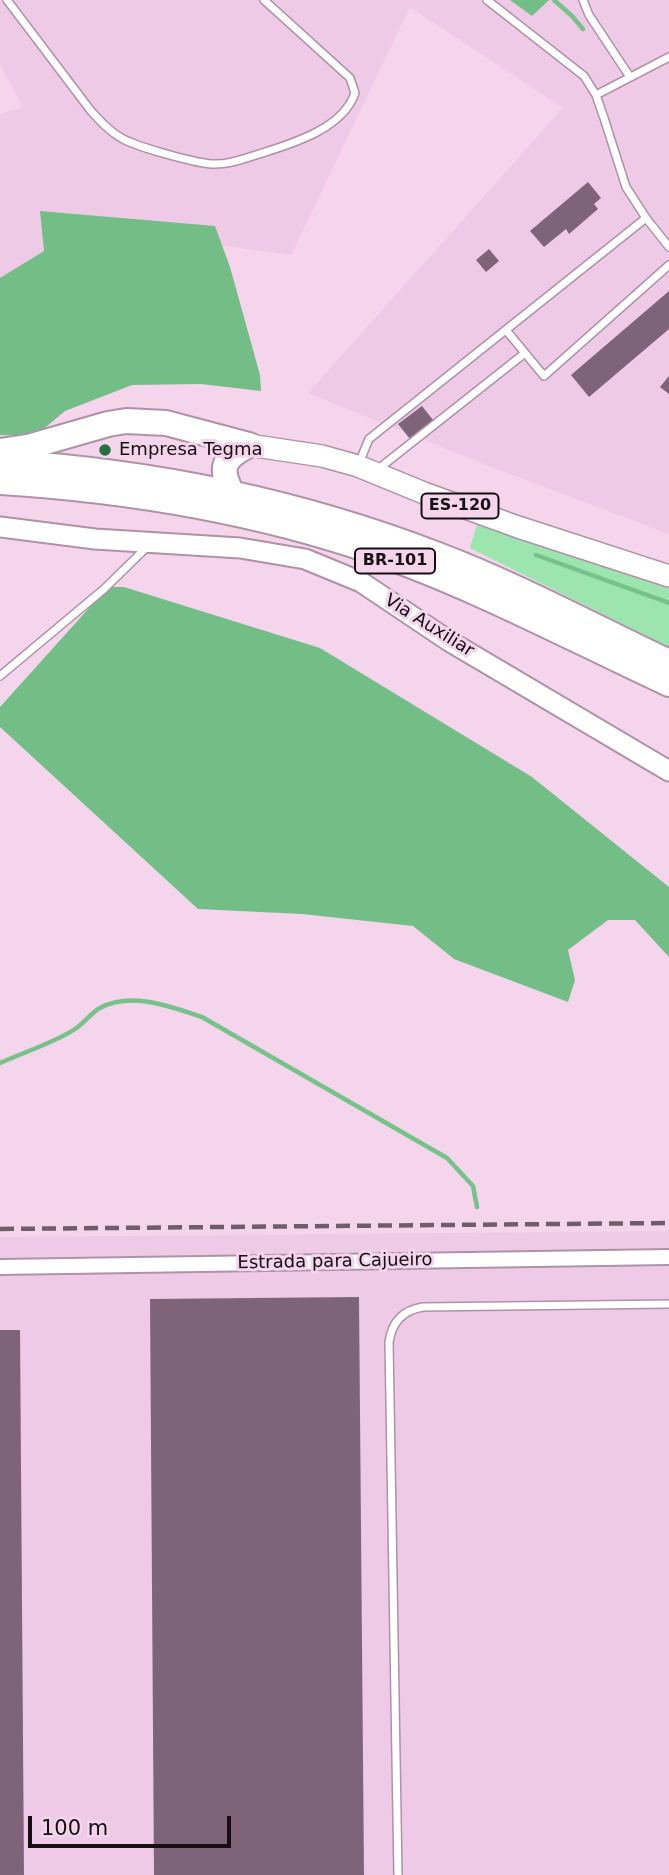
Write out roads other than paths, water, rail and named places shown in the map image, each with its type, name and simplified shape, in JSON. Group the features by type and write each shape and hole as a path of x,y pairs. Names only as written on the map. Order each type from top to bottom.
{"highway":[{"path":"0,451 28,447 126,421 166,423 249,445"},
{"path":"233,495 225,482 223,469 234,452 249,445"},
{"name":"BR-101","path":"0,462 133,474 302,509 440,555 669,662"},
{"name":"BR-101","path":"0,482 104,490 172,500 322,535 376,553 488,599 669,684"},
{"path":"583,644 632,680 669,698"}],"main road":[{"name":"ES-120","path":"249,445 322,456 365,469 518,527 669,576"}],"street":[{"name":"Via Auxiliar","path":"0,527 94,539 240,548 304,559 360,583 449,640 669,771"},
{"name":"Estrada para Cajueiro","path":"0,1268 669,1257"}],"lane":[{"path":"7,0 106,128 125,140 195,162 215,164 231,163 304,140 346,111 355,93 350,78 264,0"},
{"path":"487,0 584,76 596,95 626,187 669,247"},
{"path":"583,0 589,15 629,77"},
{"path":"596,95 669,57"},
{"path":"365,469 369,439 646,218"},
{"path":"506,330 544,376 669,265"},
{"path":"365,469 525,353"},
{"path":"0,676 104,589 151,543"},
{"path":"398,1875 389,1342 393,1325 404,1314 423,1307 669,1304"}],"waterway":[{"path":"554,0 583,29"},
{"path":"536,555 669,603"},
{"path":"0,1063 67,1034 97,1010 112,1003 151,1002 178,1009 202,1017 447,1158 473,1186 477,1207"}],"railway":[{"path":"0,1229 669,1223"}],"place":[{"name":"Empresa Tegma","path":"105,450"}]}
